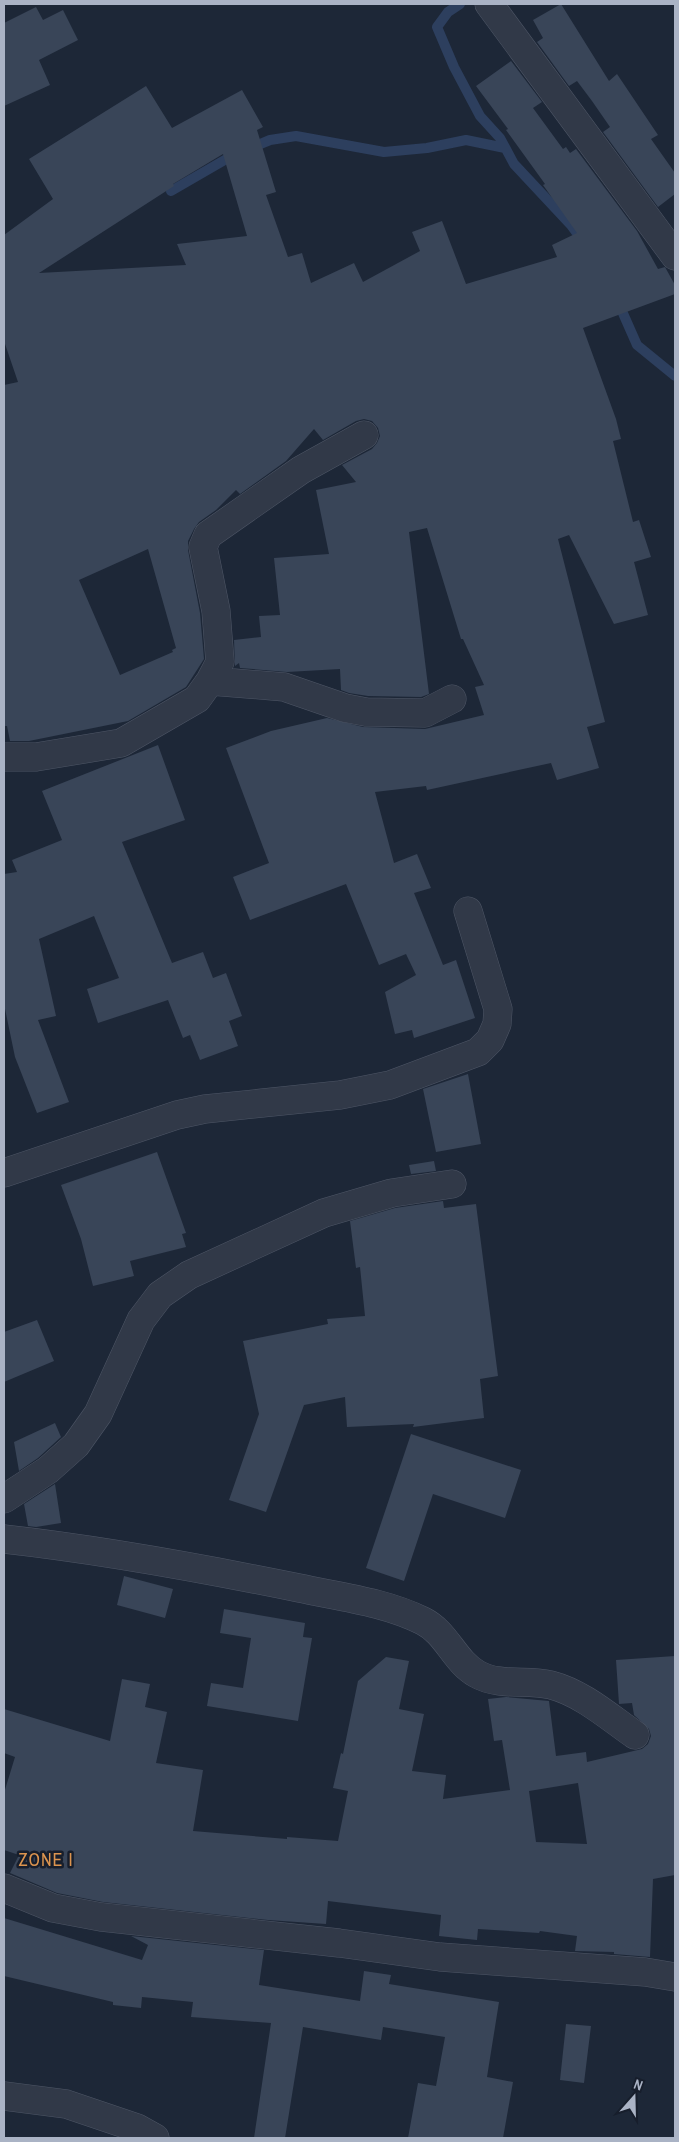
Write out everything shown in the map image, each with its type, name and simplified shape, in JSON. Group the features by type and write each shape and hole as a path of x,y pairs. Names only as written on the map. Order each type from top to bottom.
{"street":[{"path":"489,4 675,256"},
{"path":"4,757 70,752 121,743 197,699 210,682 220,662 216,611 203,547 208,535 300,470 364,435"},
{"path":"210,682 284,687 345,708 366,712 425,713 452,700"},
{"path":"4,1174 177,1115 205,1109 340,1095 390,1085 478,1052 490,1040 497,1024 498,1009 468,911"},
{"path":"4,1499 48,1470 76,1445 98,1414 141,1320 160,1295 189,1274 324,1213 392,1193 452,1184"},
{"path":"4,1539 93,1550 245,1577 390,1608 425,1622 444,1637 460,1660 477,1674 500,1682 550,1684 570,1691 635,1735"},
{"path":"4,1888 53,1908 100,1917 339,1943 440,1957 645,1972 675,1976"},
{"path":"4,2096 66,2104 137,2128 155,2138"}],"building":[{"path":"561,4 609,81 617,74 658,135 651,139 675,173 675,194 658,207 603,132 610,127 592,101 577,81 569,86 537,42 543,38 533,20"},
{"path":"36,7 43,20 63,10 78,40 39,60 50,85 4,106 4,23"},
{"path":"511,61 542,102 533,108 563,149 566,147 570,153 576,149 637,231 658,269 665,267 675,285 675,294 583,328 616,419 621,439 613,441 633,522 639,520 651,557 634,562 648,615 614,624 569,535 558,539 605,722 587,727 599,768 557,780 551,763 427,790 426,786 375,792 394,863 417,854 431,888 414,893 443,965 456,960 475,1018 414,1038 412,1030 395,1034 385,992 416,975 406,954 379,965 346,884 250,920 233,877 269,863 226,748 271,731 327,718 363,727 425,729 484,715 475,687 484,685 463,639 461,639 427,528 409,532 429,694 421,697 368,696 349,693 341,690 340,669 287,672 240,668 239,663 235,666 234,640 261,637 259,616 280,615 274,558 329,554 316,490 356,482 342,465 372,449 380,436 378,428 372,421 364,419 356,421 323,440 314,429 286,461 240,494 236,490 216,510 199,522 188,541 188,550 200,613 204,659 186,687 128,721 29,741 10,741 7,726 4,726 4,385 18,382 4,341 4,235 53,199 29,159 146,86 172,128 242,90 263,127 257,130 276,192 266,195 288,257 302,253 311,283 354,263 363,282 420,251 412,232 442,221 466,284 557,257 552,245 577,233 506,130 508,129 476,86","holes":["223,154 247,236 177,244 186,265 39,273 174,186 173,184","148,549 176,648 172,650 173,652 120,675 79,580"]},
{"path":"158,745 185,820 122,842 172,963 203,952 213,978 226,973 242,1016 229,1021 238,1046 200,1060 190,1035 183,1038 168,1000 98,1023 87,989 119,978 94,916 39,939 56,1016 38,1020 69,1102 37,1113 15,1057 4,1004 4,874 17,872 12,860 62,840 42,791"},
{"path":"468,1074 481,1144 436,1152 423,1089"},
{"path":"157,1152 186,1233 182,1234 186,1247 130,1261 134,1276 93,1286 81,1239 61,1185"},
{"path":"434,1161 436,1171 411,1174 409,1165"},
{"path":"443,1201 444,1208 476,1204 498,1376 480,1379 484,1418 413,1427 414,1424 347,1427 345,1397 304,1405 266,1512 229,1500 259,1414 243,1341 328,1324 327,1319 365,1316 360,1267 356,1268 350,1221 395,1208"},
{"path":"37,1320 54,1361 4,1382 4,1332"},
{"path":"55,1423 61,1437 38,1458 19,1471 14,1442"},
{"path":"411,1434 521,1470 505,1518 433,1494 404,1581 366,1568"},
{"path":"55,1484 61,1523 36,1527 28,1526 24,1504"},
{"path":"124,1576 173,1589 165,1618 117,1605"},
{"path":"224,1609 305,1623 303,1637 312,1638 298,1721 207,1706 211,1683 243,1688 251,1638 220,1633"},
{"path":"675,1656 675,1875 653,1879 650,1957 614,1954 614,1952 575,1951 577,1936 540,1931 539,1933 478,1929 477,1940 439,1936 441,1915 328,1901 326,1924 268,1920 103,1902 57,1893 10,1873 19,1855 4,1850 4,1793 15,1757 4,1753 4,1709 110,1741 122,1679 150,1684 145,1707 167,1712 156,1763 203,1770 193,1831 287,1839 287,1837 338,1841 348,1791 333,1788 341,1753 343,1754 358,1681 386,1657 409,1661 399,1709 424,1714 412,1771 446,1775 443,1799 510,1790 502,1740 494,1741 488,1699 506,1697 549,1701 556,1756 586,1752 587,1762 642,1749 648,1744 651,1736 649,1729 634,1715 632,1703 619,1704 616,1660","holes":["578,1783 587,1844 536,1842 529,1791"]},
{"path":"4,1918 142,1960 148,1945 131,1936 264,1950 259,1985 360,2001 364,1971 391,1975 389,1984 499,2002 487,2077 513,2082 503,2138 408,2138 418,2083 436,2086 445,2037 383,2027 381,2040 303,2027 285,2138 254,2138 271,2023 191,2017 193,2002 142,1997 141,2008 113,2005 113,2002 4,1976"},
{"path":"566,2024 591,2026 584,2083 560,2080"}],"waterway":[{"path":"460,4 448,12 437,27 454,67 480,116 500,138 514,164 571,225 585,244"},
{"path":"248,149 270,140 296,136 384,152 427,148 466,140 505,148"},
{"path":"171,191 235,154"},
{"path":"618,302 637,345 675,376"}],"district":[{"name":"ZONE I","path":"46,1859"}]}
